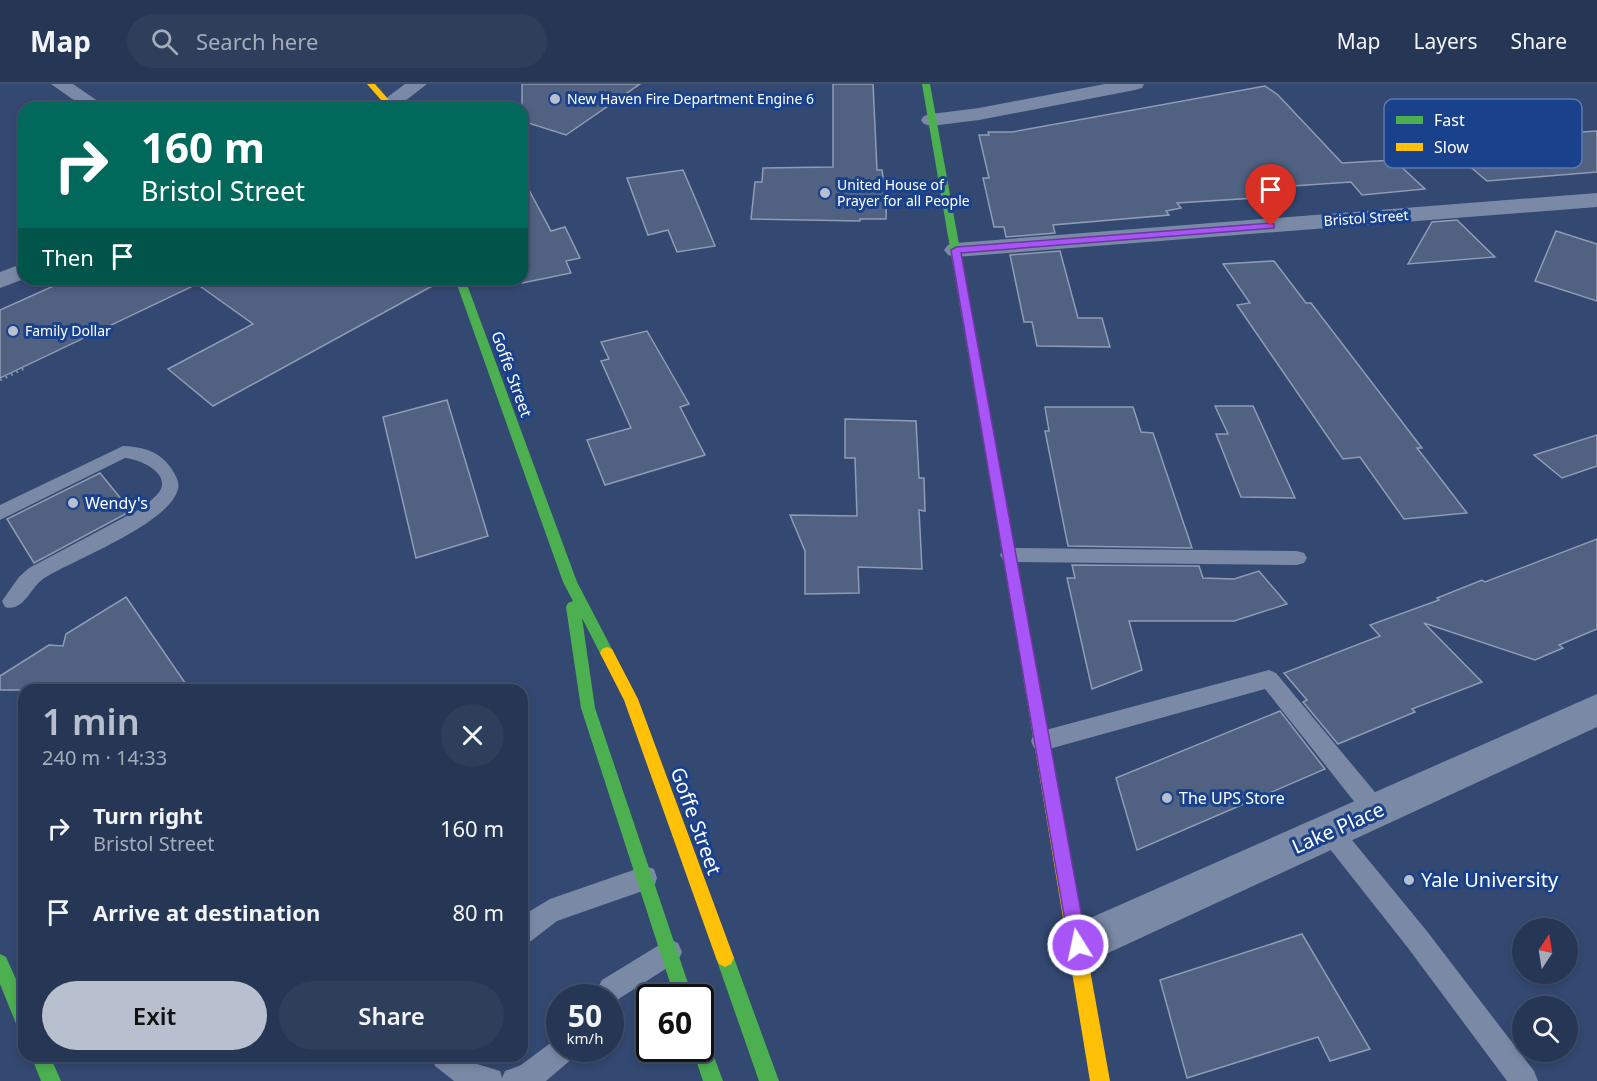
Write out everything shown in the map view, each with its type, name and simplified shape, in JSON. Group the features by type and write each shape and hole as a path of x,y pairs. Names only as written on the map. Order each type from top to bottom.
{"main road":[{"path":"371,84 384,102"},
{"path":"390,102 398,84"},
{"path":"926,84 1100,1081"},
{"name":"Goffe Street","path":"462,285 570,582 631,699 769,1081"},
{"name":"Goffe Street","path":"570,582 588,708 679,984"},
{"path":"0,963 18,1005"},
{"path":"43,1062 51,1081"},
{"path":"706,1062 713,1081"}],"street":[{"path":"60,84 88,102"},
{"path":"395,102 418,84"},
{"path":"931,120 979,114 1135,84"},
{"name":"Bristol Street","path":"956,250 1597,200"},
{"path":"0,281 18,273"},
{"name":"Lake Place","path":"1078,945 1597,710"}],"lane":[{"path":"0,513 123,453 139,453 157,460 169,477 170,489 159,504 141,517 33,574 12,601"},
{"path":"1010,555 1297,558"},
{"path":"1042,741 1269,679 1376,811"},
{"path":"1330,831 1417,939 1524,1081"},
{"path":"528,927 550,910 645,878"},
{"path":"619,984 669,952"},
{"path":"453,1062 470,1076 490,1081"},
{"path":"515,1081 529,1077 547,1062"}],"path":[{"path":"0,380 25,368"}],"building":[{"path":"522,84 640,84 566,135 528,123 528,102 522,102"},
{"name":"United House of Prayer for all People","path":"833,84 873,84 877,170 882,170 884,184 887,184 886,219 860,219 860,221 751,219 755,182 762,182 763,168 833,167"},
{"path":"1265,86 1278,95 1342,163 1384,161 1384,168 1403,168 1425,189 1362,195 1351,182 1248,189 1255,198 1177,203 1181,208 1166,211 1169,215 1053,225 1055,233 1006,237 1004,227 994,227 983,178 989,178 979,135 989,135 988,132 1012,132"},
{"path":"1597,131 1597,172 1487,181 1472,168 1582,168 1582,132"},
{"path":"683,170 715,246 677,252 668,230 648,235 627,178"},
{"path":"528,188 551,231 565,227 580,258 566,261 571,273 528,282"},
{"path":"1457,220 1495,257 1408,264 1432,222"},
{"path":"1556,231 1597,244 1597,301 1535,281"},
{"path":"1060,251 1078,318 1102,318 1110,347 1037,346 1032,322 1024,322 1010,255"},
{"path":"1274,261 1306,303 1311,303 1422,448 1417,448 1467,513 1404,519 1360,457 1343,459 1237,305 1250,303 1223,264"},
{"path":"56,285 195,285 0,378 0,310"},
{"path":"198,285 434,285 213,406 168,369 253,324"},
{"path":"647,331 689,404 680,407 705,455 605,485 587,440 631,428 601,361 609,359 601,342"},
{"path":"447,400 488,536 416,558 383,417"},
{"path":"1215,406 1253,406 1295,498 1241,497 1216,434 1228,434"},
{"path":"1045,407 1133,407 1141,432 1153,433 1192,548 1068,546 1045,431 1049,431"},
{"path":"845,419 916,421 919,478 924,478 925,511 919,510 922,569 858,567 859,593 805,594 805,551 790,515 857,516 855,458 845,458"},
{"path":"1597,435 1597,466 1562,478 1534,455"},
{"path":"100,473 131,511 34,563 7,519"},
{"path":"1597,539 1597,629 1559,645 1563,648 1535,660 1424,623 1482,682 1412,709 1415,712 1338,744 1303,702 1307,700 1284,673 1380,636 1370,625 1439,600 1437,598 1482,580 1485,582"},
{"path":"1072,565 1199,566 1203,578 1234,579 1259,571 1287,604 1234,621 1129,621 1142,670 1092,689 1067,578 1075,578"},
{"path":"126,597 186,684 18,684 18,690 0,690 0,676 49,645 63,646 66,634"},
{"path":"1280,711 1325,769 1137,850 1116,778"},
{"path":"1302,934 1370,1049 1330,1061 1318,1037 1187,1078 1160,980"}],"traffic: fast":[{"path":"926,84 1027,658"},
{"path":"462,285 570,582 607,653"},
{"path":"573,607 588,708 679,984"},
{"path":"725,958 769,1081"},
{"path":"0,963 18,1005"},
{"path":"43,1062 51,1081"},
{"path":"706,1062 713,1081"}],"traffic: slow":[{"path":"371,84 387,102"},
{"path":"607,653 631,699 725,958"},
{"path":"1027,658 1100,1081"}],"place":[{"name":"New Haven Fire Department Engine 6","path":"555,99"},
{"name":"United House of Prayer for all People","path":"825,193"},
{"name":"Family Dollar","path":"13,331"},
{"name":"Wendy's","path":"73,503"},
{"name":"The UPS Store","path":"1167,798"},
{"name":"Yale University","path":"1409,880"}],"route":[{"path":"1078,945 956,250 1271,226"}]}
